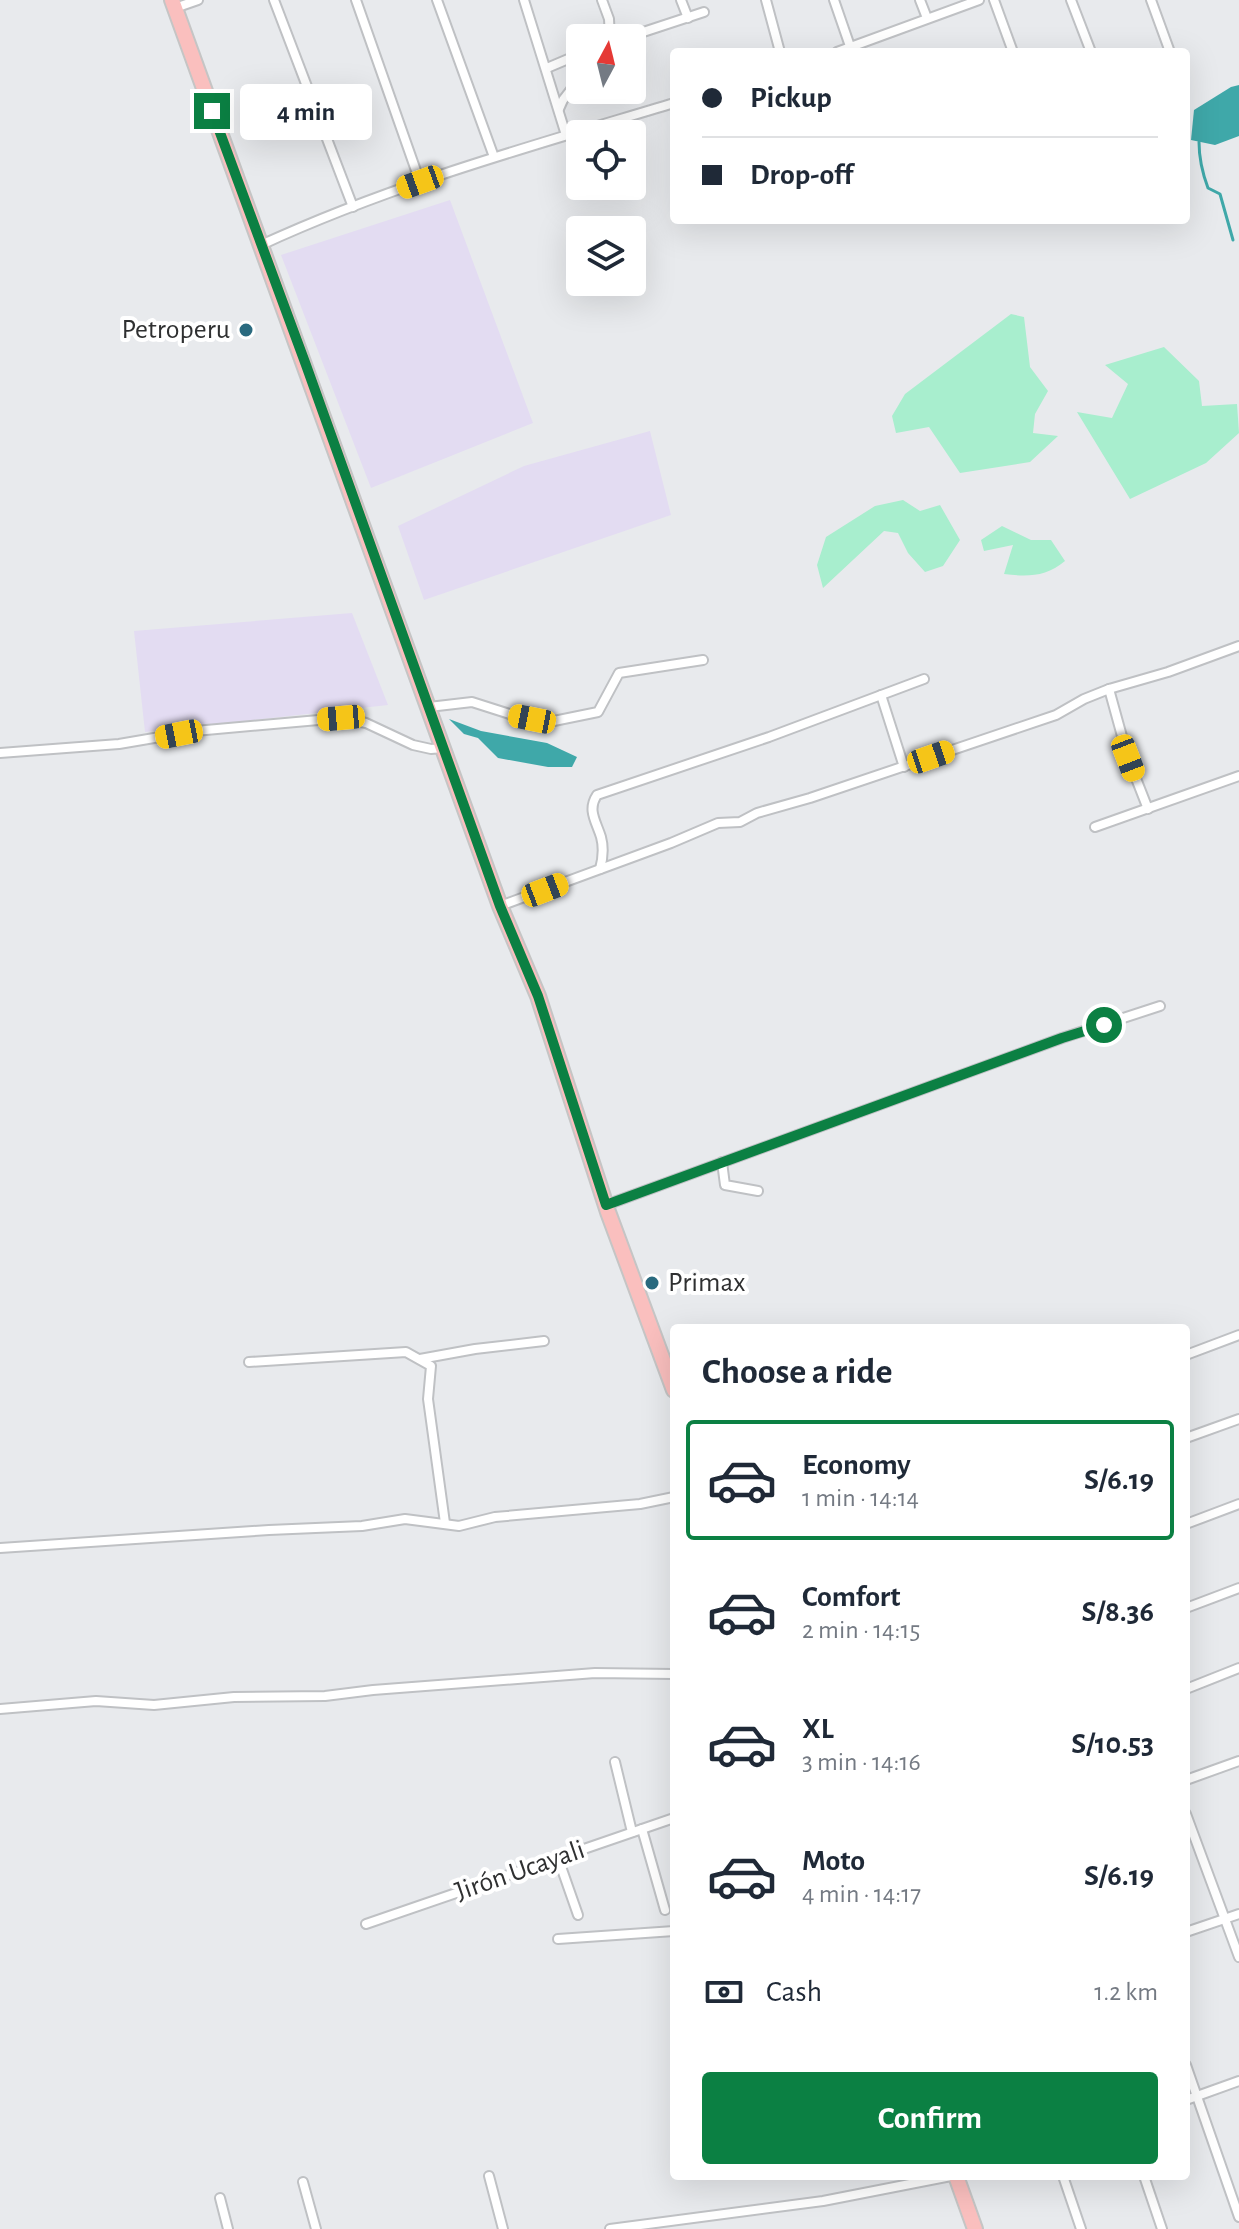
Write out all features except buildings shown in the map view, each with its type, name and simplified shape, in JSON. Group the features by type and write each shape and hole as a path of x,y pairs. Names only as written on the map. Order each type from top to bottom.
{"highway":[{"path":"173,4 500,906 542,1009 606,1205 670,1379"},
{"path":"956,2180 975,2229"}],"street":[{"path":"173,4 198,0"},
{"path":"274,0 353,207"},
{"path":"356,0 420,182"},
{"path":"437,0 494,157"},
{"path":"261,245 297,228 420,182 566,135 524,0"},
{"path":"602,0 609,24"},
{"path":"681,0 688,18"},
{"path":"766,0 779,48"},
{"path":"834,0 850,48"},
{"path":"920,0 927,18"},
{"path":"856,48 979,0"},
{"path":"994,0 1012,48"},
{"path":"1071,0 1089,48"},
{"path":"1151,0 1169,48"},
{"path":"646,31 704,12"},
{"path":"547,68 566,60"},
{"path":"559,110 566,96"},
{"path":"619,120 670,104"},
{"path":"500,906 718,823 740,822 757,813 904,767 1056,715 1109,689 1239,646"},
{"path":"429,707 472,702 516,716 549,722 598,712 619,673 703,660"},
{"path":"600,869 602,840 592,812 592,803 597,795 924,679"},
{"path":"1109,689 1128,758 1148,809"},
{"path":"881,695 904,767"},
{"path":"0,753 119,744 195,731 341,718 366,723 413,745 443,748"},
{"path":"1095,827 1239,776"},
{"path":"606,1205 1062,1038 1160,1006"},
{"path":"722,1162 723,1186 758,1191"},
{"path":"1190,1353 1239,1335"},
{"path":"419,1359 544,1341"},
{"path":"249,1362 406,1352 431,1366 428,1399 445,1523"},
{"path":"1190,1437 1239,1419"},
{"path":"0,1548 362,1526 405,1519 459,1526 495,1517 640,1504 670,1498"},
{"path":"1190,1522 1239,1504"},
{"path":"1190,1606 1239,1588"},
{"path":"1190,1687 1239,1668"},
{"path":"0,1709 96,1701 154,1705 234,1697 325,1696 401,1687 595,1673 670,1674"},
{"path":"1190,1779 1239,1761"},
{"path":"615,1762 632,1832"},
{"name":"Jirón Ucayali","path":"366,1924 670,1819"},
{"path":"1190,1825 1239,1957"},
{"path":"642,1829 665,1910"},
{"path":"558,1858 578,1915"},
{"path":"1190,1931 1239,1914"},
{"path":"558,1939 670,1931"},
{"path":"1190,2077 1239,2217"},
{"path":"1190,2098 1239,2081"},
{"path":"489,2176 503,2229"},
{"path":"610,2229 823,2201 933,2180"},
{"path":"1064,2180 1081,2229"},
{"path":"1145,2180 1162,2229"},
{"path":"303,2182 316,2229"},
{"path":"220,2198 228,2229"}],"shaded area":[{"path":"450,200 533,423 371,488 281,255"},
{"path":"650,431 671,515 424,600 398,526 524,466"},
{"path":"352,613 388,705 145,732 134,631"}],"green space":[{"path":"1011,314 1024,317 1030,367 1048,391 1035,414 1033,433 1058,436 1030,462 960,473 929,427 896,433 892,416 905,394"},
{"path":"1164,347 1199,381 1202,406 1237,404 1239,433 1206,463 1130,499 1077,412 1112,418 1128,384 1105,365"},
{"path":"903,500 920,511 940,505 960,540 943,566 925,572 908,553 898,533 884,531 823,588 817,565 826,537 875,506"},
{"path":"1002,526 1031,540 1051,540 1065,561 1036,575 1004,574 1013,545 984,551 981,540"}],"water":[{"path":"1239,85 1239,136 1215,145 1191,140 1194,110"},
{"path":"449,719 481,731 547,743 577,757 572,767 548,767 498,758 478,738 464,734"}],"waterway":[{"path":"1199,142 1200,160 1208,188 1220,194 1233,240"}],"place":[{"name":"Petroperu","path":"246,330"},
{"name":"Primax","path":"652,1283"}],"route":[{"path":"212,111 500,906 538,996 606,1205 1104,1025"}]}
